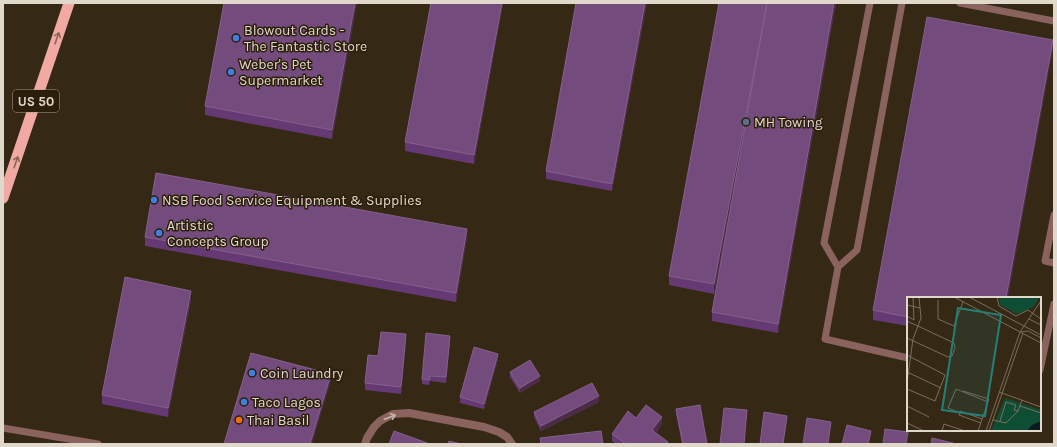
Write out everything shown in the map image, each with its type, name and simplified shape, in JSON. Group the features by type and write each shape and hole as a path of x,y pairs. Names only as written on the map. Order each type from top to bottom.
{"highway":[{"name":"US 50","path":"3,198 70,3"}],"street":[{"path":"365,444 367,438 380,420 393,414 409,413 484,427 499,432 507,437 512,444"}],"lane":[{"path":"838,267 824,243 870,3"},
{"path":"902,3 857,250 838,267 825,339 907,358"},
{"path":"960,3 1054,21"},
{"path":"1054,215 1045,261 1054,263"},
{"path":"1041,365 1054,304"},
{"path":"3,428 98,444"}],"building":[{"path":"224,3 355,3 332,130 205,106"},
{"path":"431,3 502,3 474,155 405,142"},
{"path":"576,3 645,3 612,184 546,171"},
{"path":"719,3 767,3 714,284 669,276"},
{"path":"767,3 834,3 778,324 712,312"},
{"path":"927,17 1053,40 1006,297 907,297 907,317 873,310"},
{"path":"156,173 467,229 456,293 145,237"},
{"path":"125,277 191,291 168,408 102,395"},
{"path":"381,332 406,334 401,387 365,383 368,355 378,356"},
{"path":"426,333 450,336 446,377 430,376 429,380 422,379"},
{"path":"474,347 498,354 484,404 460,397"},
{"path":"251,353 331,374 310,444 224,444"},
{"path":"530,360 540,376 520,388 510,372"},
{"path":"592,383 599,396 541,426 534,412"},
{"path":"646,405 662,417 652,430 668,442 667,444 626,444 612,434 628,411 636,418"},
{"path":"700,405 707,444 683,444 676,409"},
{"path":"724,408 747,410 744,444 720,444"},
{"path":"764,412 787,416 783,444 760,444"},
{"path":"807,418 831,422 828,444 803,444"},
{"path":"847,425 871,431 868,444 842,444"},
{"path":"885,429 908,432 906,444 883,444"},
{"path":"394,431 430,444 389,444"},
{"path":"601,431 603,444 541,444 540,438"},
{"path":"932,438 953,443 931,444"},
{"path":"449,441 461,444 448,444"}],"place":[{"name":"Blowout Cards - The Fantastic Store","path":"236,38"},
{"name":"Weber's Pet Supermarket","path":"231,72"},
{"name":"MH Towing","path":"746,122"},
{"name":"NSB Food Service Equipment & Supplies","path":"154,200"},
{"name":"Artistic Concepts Group","path":"159,233"},
{"name":"Coin Laundry","path":"252,373"},
{"name":"Taco Lagos","path":"244,402"},
{"name":"Thai Basil","path":"239,420"}]}
